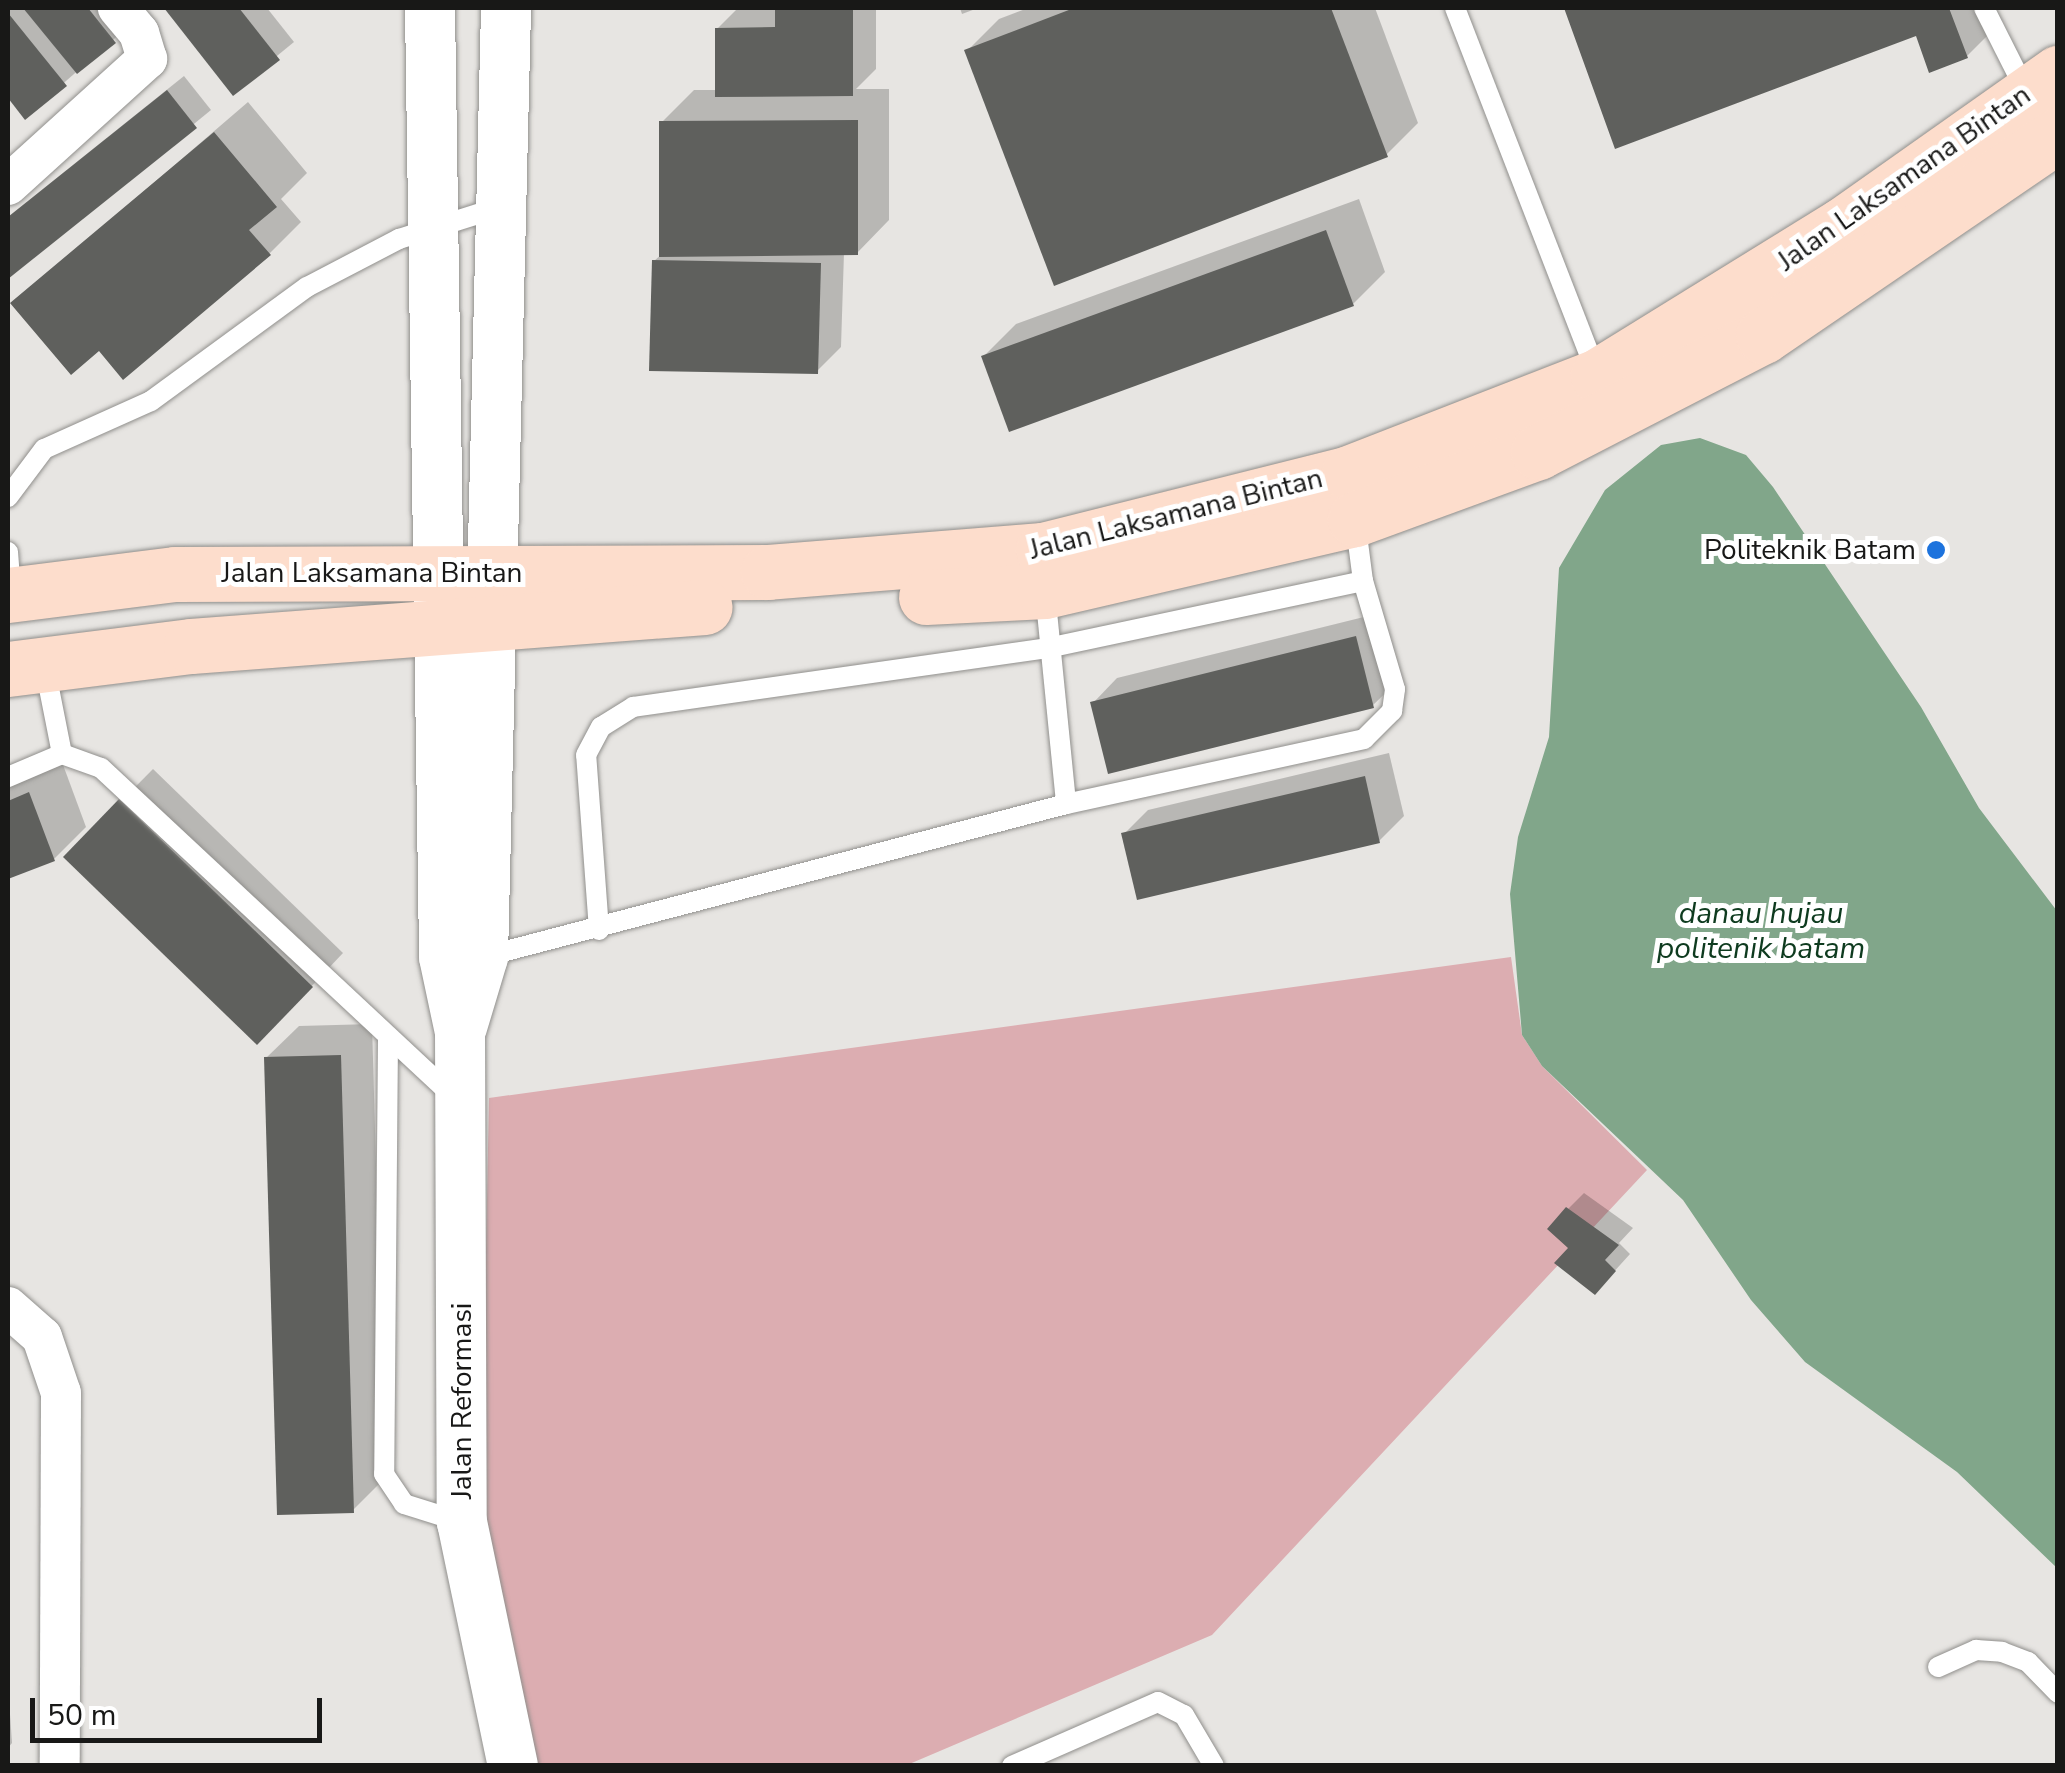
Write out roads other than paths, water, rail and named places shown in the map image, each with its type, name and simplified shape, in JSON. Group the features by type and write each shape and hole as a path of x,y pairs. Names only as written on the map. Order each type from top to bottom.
{"main road":[{"name":"Jalan Laksamana Bintan","path":"1352,496 1598,376 2047,100"},
{"name":"Jalan Laksamana Bintan","path":"26,666 466,596 1044,571 1538,452 1763,336 2047,100"},
{"name":"Jalan Laksamana Bintan","path":"9,580 175,574 466,596"}],"street":[{"path":"10,178 147,59 139,34 118,8"},
{"path":"430,8 435,228 466,596"},
{"path":"466,596 497,208 506,8"},
{"name":"Jalan Reformasi","path":"460,1032 483,957 466,596"},
{"name":"Jalan Reformasi","path":"466,596 444,956 460,1032 462,1522 513,1766"},
{"path":"8,1307 42,1336 61,1393 60,1766"}],"lane":[{"path":"1455,8 1598,376"},
{"path":"1984,8 2047,100"},
{"path":"8,497 44,449 151,401 307,287 398,239 497,208"},
{"path":"483,957 600,930 1066,804 1364,739 1392,711 1395,689 1363,581 1352,496"},
{"path":"1044,571 1048,648 1066,804"},
{"path":"600,930 586,755 614,717 634,707 1048,648 1363,581"},
{"path":"26,666 62,754"},
{"path":"8,777 62,754 101,768 460,1103"},
{"path":"388,1038 384,1474 404,1504 462,1522"},
{"path":"1938,1667 1976,1650 2002,1652 2028,1662 2058,1693"},
{"path":"1012,1766 1158,1702 1184,1715 1214,1766"}],"water":[{"name":"danau hujau politenik batam","path":"1700,438 1746,455 1773,487 1921,707 1979,808 2057,911 2057,1568 1957,1472 1805,1362 1751,1300 1683,1200 1542,1066 1522,1035 1510,894 1518,837 1549,737 1559,568 1605,490 1661,445"}],"place":[{"name":"Politeknik Batam","path":"1936,550"}]}
